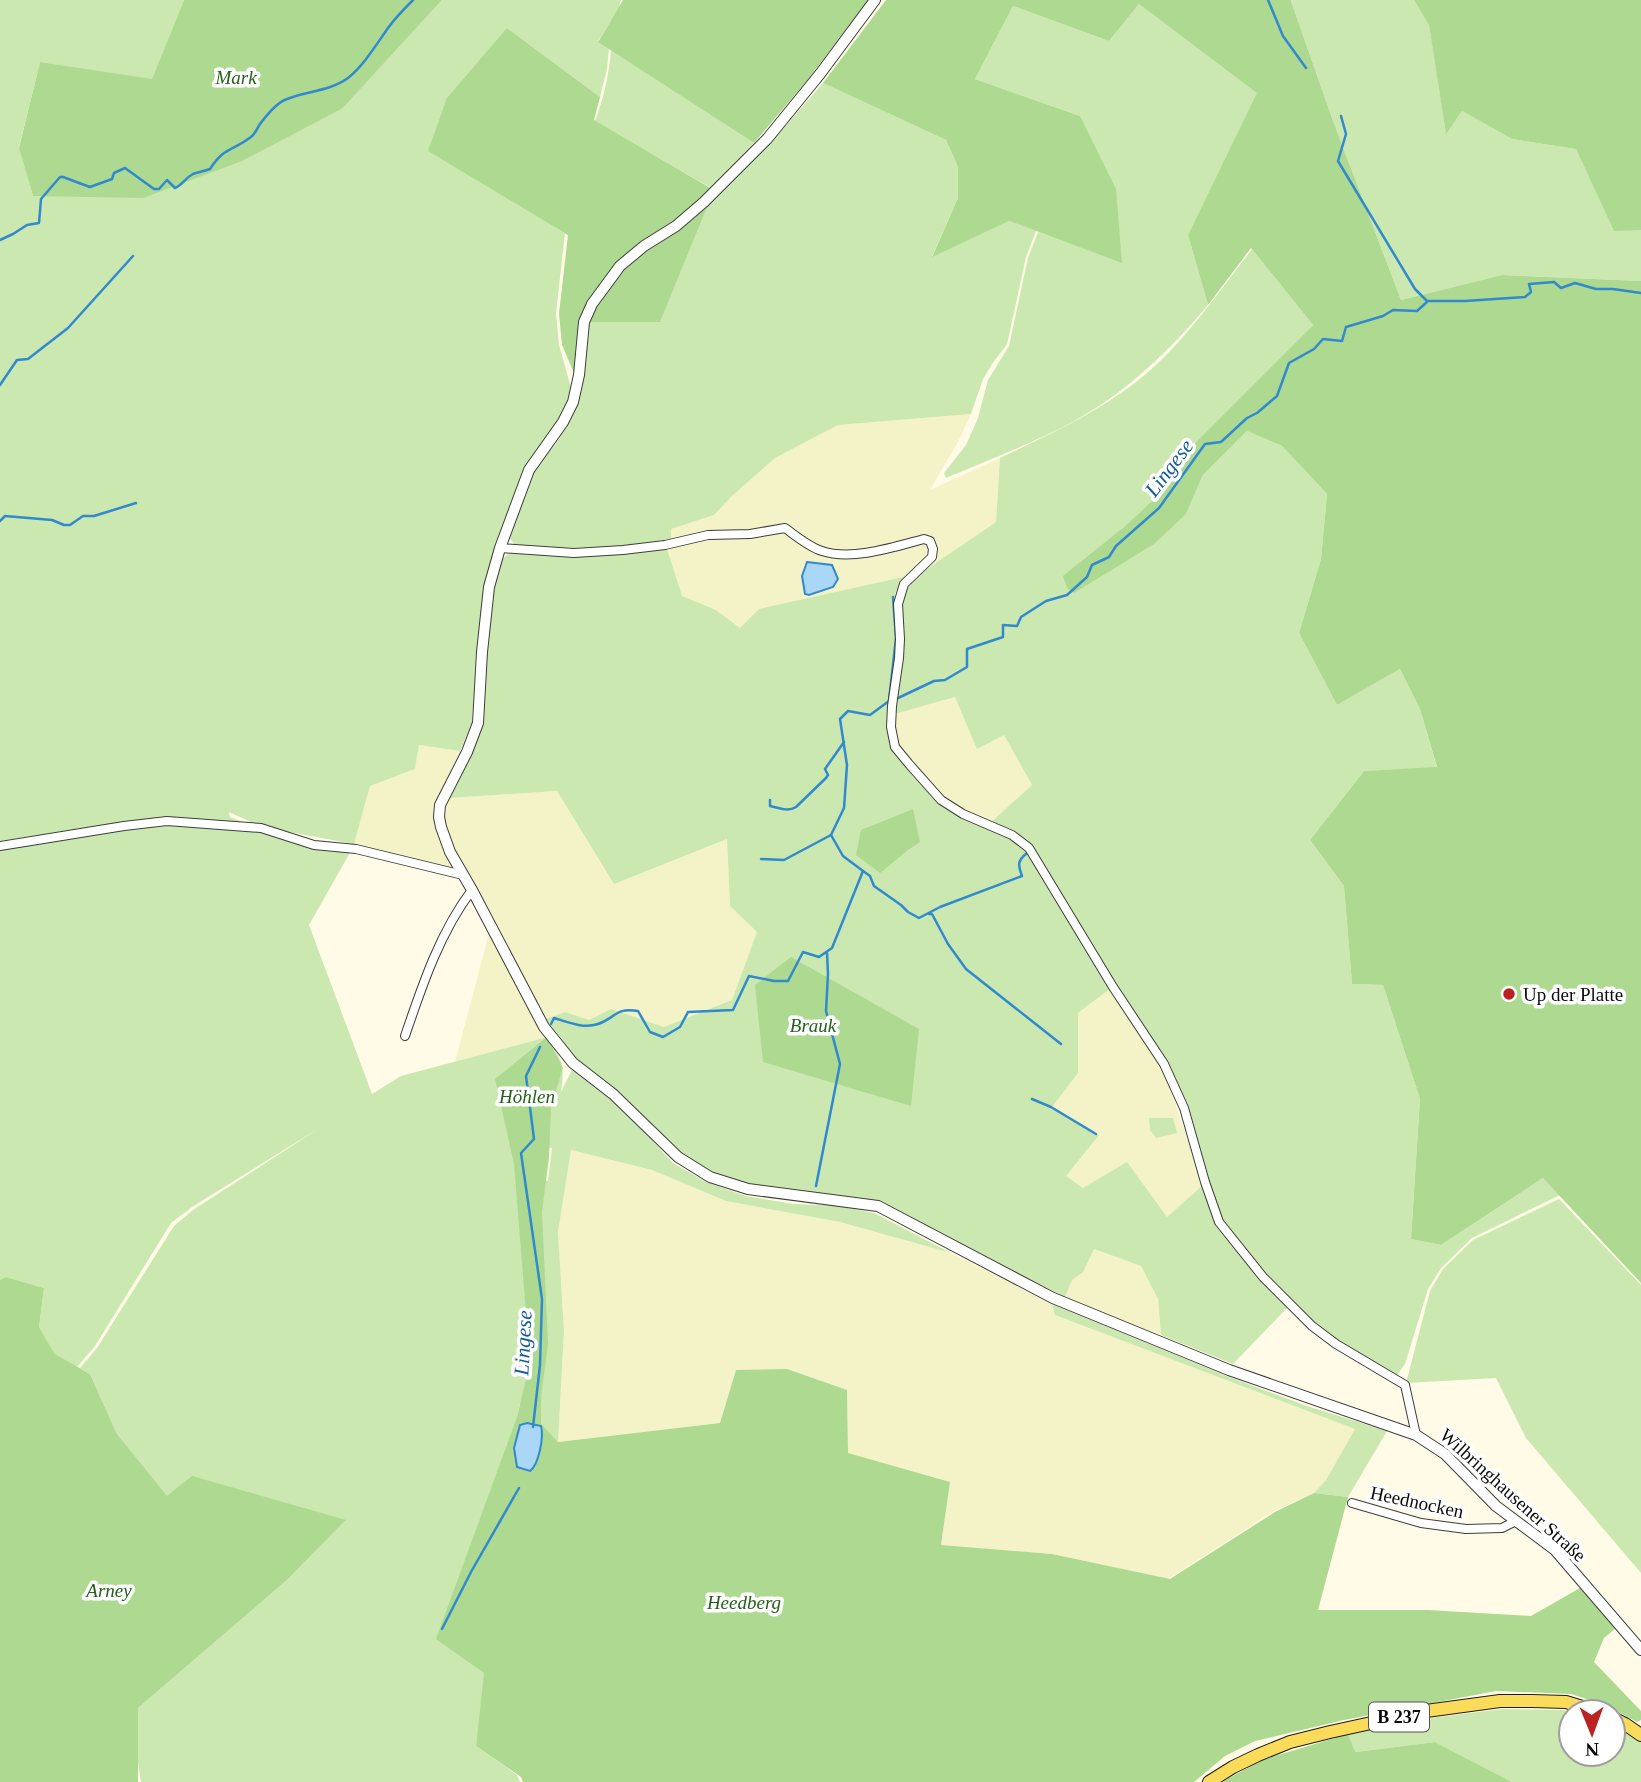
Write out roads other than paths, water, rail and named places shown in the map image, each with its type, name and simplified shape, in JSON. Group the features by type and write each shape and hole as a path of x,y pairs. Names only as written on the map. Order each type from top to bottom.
{"main road":[{"name":"B 237","path":"1209,1782 1258,1755 1290,1742 1330,1732 1426,1711 1500,1701 1557,1701"}],"street":[{"name":"Wilbringhausener Straße","path":"875,0 820,74 766,139 704,202 676,226 644,246 620,266 592,304 584,322 579,375 573,402 558,430 529,470 500,548 489,587 478,723 467,752 439,806 441,827 450,852 544,1027 572,1063 613,1094 678,1157 710,1177 748,1189 877,1206 1054,1298 1229,1370 1416,1435 1444,1454 1496,1506 1555,1550 1641,1650"},
{"path":"500,548 574,552 623,550 665,545 708,534 750,534 785,528 820,551 838,554 878,551 924,539 930,541 932,558 904,584 898,604 899,658 891,727 895,747 941,800 963,814 1012,835 1029,848 1113,987 1164,1064 1184,1108 1219,1222 1263,1277 1312,1326 1405,1385 1416,1435"},
{"path":"0,846 167,821 261,828 314,845 356,849 463,875"},
{"path":"405,1036 426,979 457,910 472,890"},
{"name":"Heednocken","path":"1352,1503 1421,1523 1466,1529 1502,1528 1516,1521"}],"water":[{"path":"807,562 832,565 838,579 833,587 805,594 802,576"},
{"path":"527,1423 541,1426 542,1431 538,1457 530,1471 517,1467 514,1448 520,1425"}],"waterway":[{"path":"0,240 27,225 39,223 41,199 60,177 90,187 112,179 114,173 125,168 154,189 159,189 167,180 175,188 193,174 210,169 225,152 253,135 276,106 295,96 334,86 348,78 365,61 413,0"},
{"path":"1268,0 1283,36 1306,68"},
{"path":"1341,116 1346,134 1338,161 1415,289 1427,301"},
{"path":"0,385 17,360 28,359 68,328 133,256"},
{"name":"Lingese","path":"898,698 934,681 945,680 967,667 967,649 1003,637 1003,625 1017,626 1021,617 1046,601 1067,595 1087,577 1092,565 1109,557 1116,546 1159,508 1205,444 1221,442 1277,396 1289,363 1314,349 1323,339 1342,341 1346,327 1383,316 1393,310 1417,311 1428,301 1525,297 1531,292 1529,284 1554,282 1561,288 1575,283 1596,289 1641,293"},
{"path":"0,521 5,516 52,520 70,525 83,516 94,516 136,503"},
{"name":"Lingese","path":"551,1024 554,1018 587,1026 604,1022 620,1012 630,1010 638,1011 650,1032 663,1037 680,1027 688,1012 733,1010 749,976 788,981 803,952 819,957 832,948 863,871 843,856 831,835 844,808 847,765 840,719 848,711 870,715 889,701 896,638 893,597"},
{"path":"770,800 770,806 787,809 796,807 826,778 828,775 825,769 844,742"},
{"path":"761,859 784,860 831,835"},
{"path":"863,871 870,876 874,886 919,918 940,907 1022,876 1019,863 1027,853"},
{"path":"929,914 932,914 948,944 966,969 1061,1044"},
{"path":"816,1186 840,1064 826,1011 827,953"},
{"name":"Lingese","path":"533,1427 540,1365 542,1299 521,1153 534,1139 526,1076 540,1047"},
{"path":"1032,1099 1096,1134"},
{"name":"Lingese","path":"442,1629 519,1488"}],"place":[{"name":"Up der Platte","path":"1509,994"}],"park label":[{"name":"Mark","path":"236,77"},
{"name":"Brauk","path":"813,1025"},
{"name":"Höhlen","path":"527,1096"},
{"name":"Arney","path":"109,1590"},
{"name":"Heedberg","path":"744,1602"}]}
